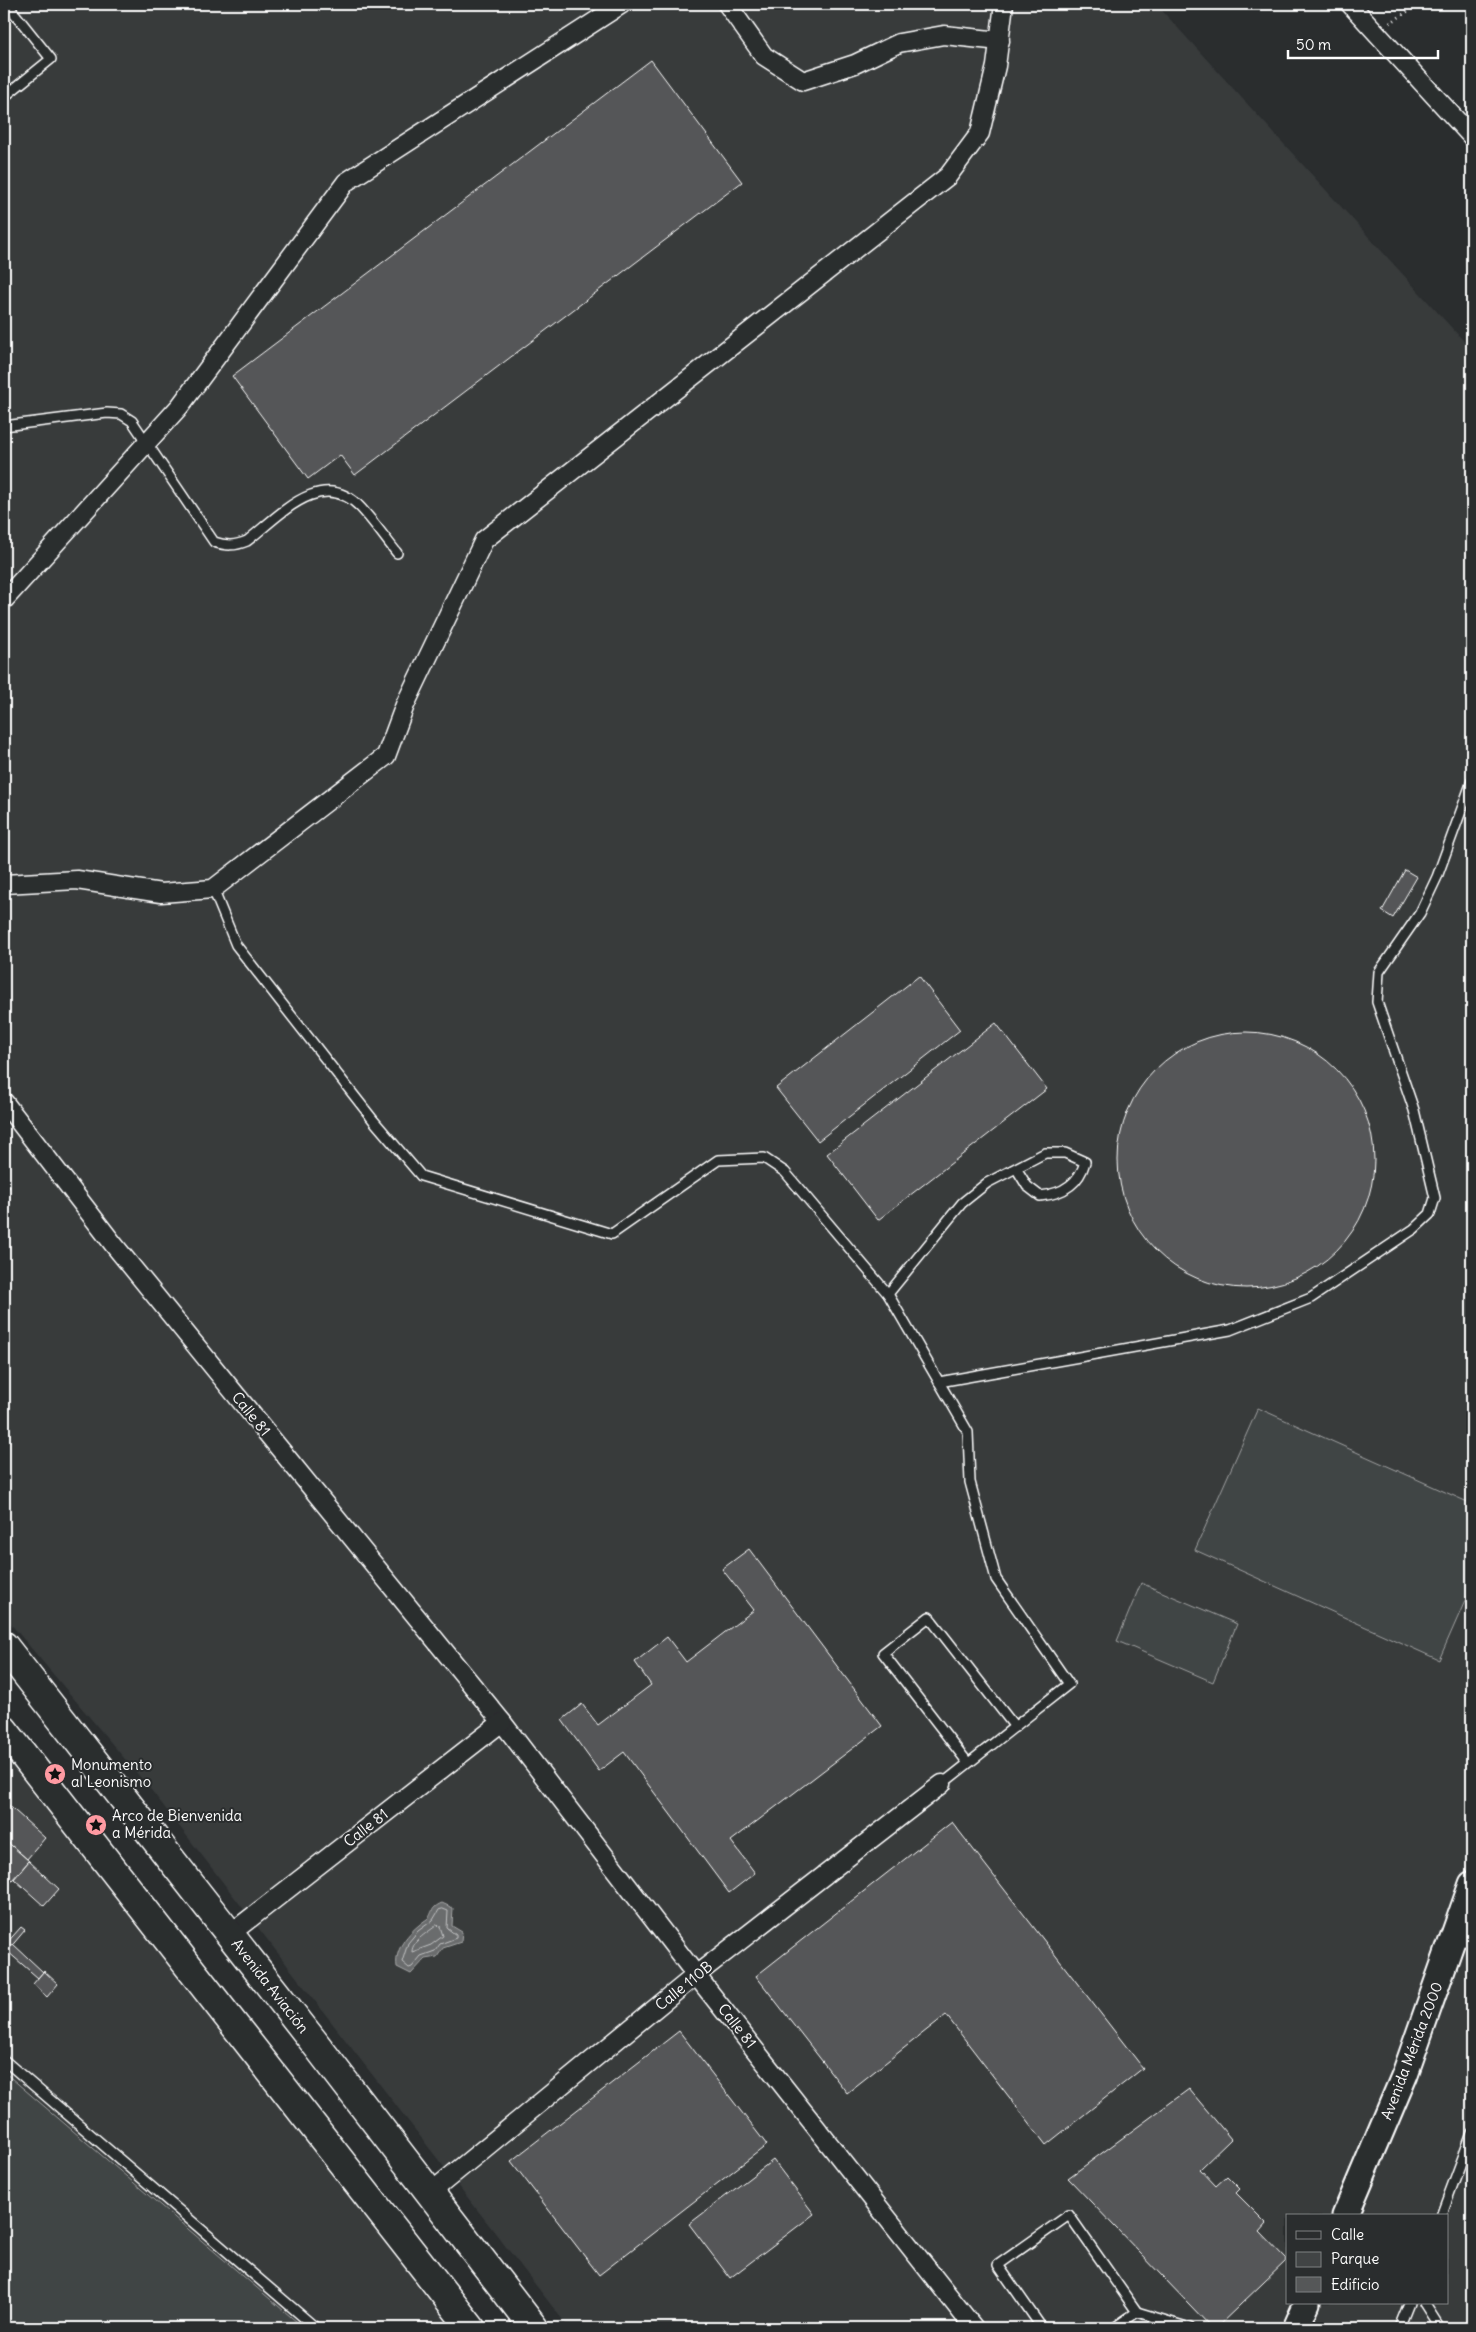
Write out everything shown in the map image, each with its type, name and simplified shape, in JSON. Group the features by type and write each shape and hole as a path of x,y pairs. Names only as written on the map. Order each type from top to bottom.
{"main road":[{"name":"Avenida Aviación","path":"4,1646 230,1934 534,2328"},
{"path":"4,1730 472,2328"},
{"name":"Avenida Mérida 2000","path":"1346,2214 1464,1936 1472,1884"},
{"path":"1296,2328 1307,2304"}],"street":[{"path":"4,600 180,406 346,182 622,4"},
{"path":"727,4 764,56 803,81 854,64 899,43 944,35 1000,41"},
{"path":"4,884 77,880 161,893 213,889 386,756 405,705 484,540 948,176 980,133 996,66 1004,4"},
{"path":"1350,4 1472,137"},
{"name":"Calle 81","path":"4,1102 114,1245 502,1722 696,1975 974,2328"},
{"name":"Calle 81","path":"230,1934 502,1722"},
{"name":"Calle 110B","path":"430,2193 696,1975 942,1784"}],"lane":[{"path":"4,97 51,59 7,4"},
{"path":"4,426 107,413 121,414 132,420 214,542 225,546 247,541 304,496 319,491 333,492 346,496 361,507 397,553"},
{"path":"939,1382 1230,1330 1312,1298 1414,1229 1430,1214 1435,1198 1414,1110 1377,1002 1379,972 1420,913 1437,877 1472,781"},
{"path":"213,889 236,945 374,1121 421,1176 612,1234 718,1160 764,1158 785,1172 888,1294 968,1432 970,1482 996,1579 1070,1684 942,1784"},
{"path":"888,1294 962,1203 987,1183 1016,1168 1045,1153 1065,1153 1085,1162 1081,1176 1068,1188 1054,1195 1040,1196 1027,1186 1016,1168"},
{"path":"968,1763 883,1653 929,1617 1015,1727"},
{"path":"4,2060 316,2328"},
{"path":"1443,2214 1472,2133"},
{"path":"1042,2328 998,2265 1069,2215 1137,2312 1190,2328"},
{"path":"1400,2328 1409,2304"},
{"path":"1425,2304 1440,2328"},
{"path":"1114,2328 1137,2312"}],"path":[{"path":"1377,33 1419,4"}],"shaded area":[{"path":"4,4 1156,4 1472,350 1472,2328 569,2328 151,1790 4,1616"},
{"path":"4,1749 459,2328 4,2328"}],"green space":[{"path":"1258,1408 1472,1504 1472,1585 1439,1660 1195,1550"},
{"path":"1141,1583 1237,1624 1213,1682 1117,1641"},
{"path":"4,2072 304,2328 4,2328"}],"water":[{"path":"442,1903 453,1908 452,1926 462,1932 461,1942 443,1948 437,1957 425,1959 411,1974 397,1967 398,1953 405,1940 415,1928 429,1917 435,1907"}],"building":[{"path":"651,60 742,182 355,475 340,455 308,479 232,376"},
{"path":"1405,870 1417,877 1393,918 1382,911"},
{"path":"919,976 960,1030 818,1141 776,1088"},
{"path":"996,1023 1047,1089 878,1220 827,1154"},
{"path":"1246,1032 1283,1038 1306,1047 1327,1061 1345,1079 1364,1111 1371,1135 1374,1160 1368,1197 1359,1220 1345,1241 1327,1259 1295,1278 1271,1285 1246,1288 1209,1282 1186,1273 1165,1259 1147,1241 1128,1209 1121,1185 1118,1160 1124,1123 1133,1100 1147,1079 1165,1061 1197,1042 1221,1035"},
{"path":"4,1179 10,1187 4,1192"},
{"path":"749,1549 882,1726 731,1841 755,1873 729,1893 624,1752 599,1771 562,1720 582,1704 598,1725 651,1685 635,1662 667,1637 686,1662 754,1610 722,1569"},
{"path":"4,1801 45,1838 27,1859 4,1839"},
{"path":"952,1822 1143,2068 1046,2145 946,2015 847,2093 756,1976"},
{"path":"4,1839 29,1861 4,1889"},
{"path":"29,1861 59,1889 44,1906 14,1879"},
{"path":"21,1927 25,1930 4,1955 4,1946"},
{"path":"13,1944 43,1972 38,1978 7,1951"},
{"path":"44,1971 58,1984 47,1997 33,1984"},
{"path":"679,2031 767,2145 599,2275 511,2161"},
{"path":"1189,2089 1231,2139 1200,2169 1216,2186 1227,2176 1240,2189 1236,2193 1267,2224 1260,2232 1286,2261 1216,2328 1212,2328 1068,2178"},
{"path":"773,2160 814,2214 730,2278 689,2224"}],"place":[{"name":"Monumento al Leonismo","path":"55,1774"},
{"name":"Arco de Bienvenida a Mérida","path":"96,1825"}]}
